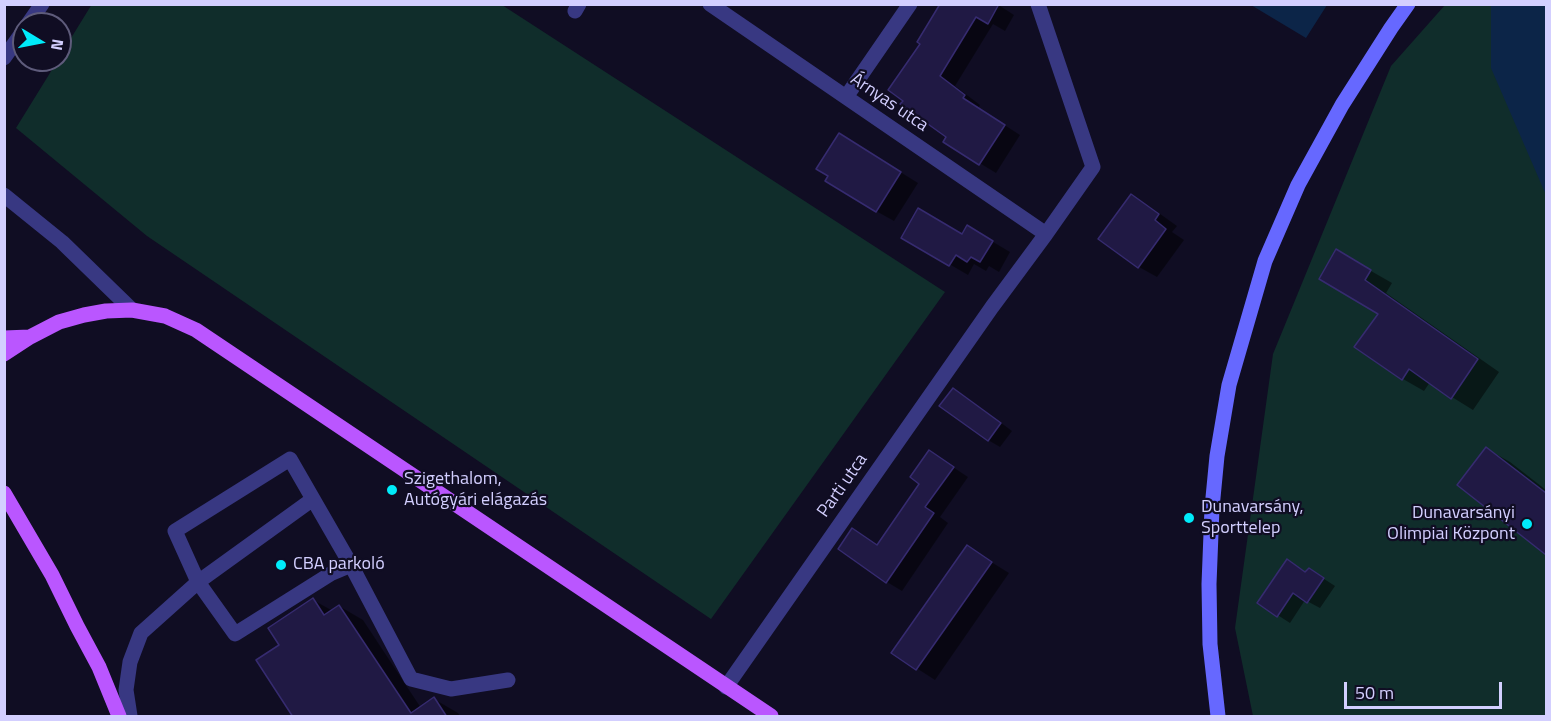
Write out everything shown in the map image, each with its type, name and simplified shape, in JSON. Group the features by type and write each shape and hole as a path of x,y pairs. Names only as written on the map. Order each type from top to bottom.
{"main road":[{"path":"4,354 59,322 106,311 132,310 165,316 196,330 771,717"},
{"path":"4,338 30,337"},
{"path":"4,365 30,337"},
{"path":"4,478 8,499 52,575 99,667 119,717"}],"street":[{"name":"Árnyas utca","path":"710,4 1046,234"},
{"path":"846,97 910,4"},
{"path":"1038,4 1093,167 1046,234"},
{"path":"1218,717 1210,644 1210,552 1216,456 1229,385 1264,261 1298,185 1342,105 1408,4"},
{"path":"4,195 62,242 132,310"},
{"name":"Parti utca","path":"726,687 992,307 1046,234"},
{"path":"351,565 333,573 235,634 198,582 175,531 290,459 351,565 411,679 451,689 508,680"},
{"path":"130,717 126,690 130,662 141,633 198,582 313,499"}],"green space":[{"path":"92,4 502,5 945,292 711,619 147,236 16,128 51,72 72,72 72,36"},
{"path":"1445,5 1546,5 1546,716 1253,716 1235,628 1273,354 1391,66"}],"water":[{"path":"1251,5 1327,5 1306,38"},
{"path":"1491,5 1546,5 1546,195 1491,68"}],"building":[{"path":"940,4 999,4 988,24 976,17 940,76 965,95 963,98 1005,125 979,165 943,142 946,137 900,104 903,101 888,90 920,44 917,42"},
{"path":"839,133 901,172 876,212 825,181 828,176 816,169"},
{"path":"1131,194 1159,214 1155,220 1166,229 1138,268 1098,239"},
{"path":"918,208 962,234 967,225 993,241 980,262 971,257 967,262 956,255 949,266 901,238"},
{"path":"1336,249 1371,270 1365,280 1478,359 1451,399 1409,369 1402,380 1354,347 1378,314 1319,279"},
{"path":"953,388 1001,423 988,441 939,406"},
{"name":"Dunavarsányi Olimpiai Központ","path":"1486,447 1546,493 1546,555 1457,485"},
{"path":"929,450 954,467 925,507 934,513 886,583 838,549 852,528 877,545 919,484 910,477"},
{"path":"967,545 992,562 916,670 891,653"},
{"path":"1287,559 1305,572 1309,568 1324,578 1307,603 1293,593 1277,617 1257,603"},
{"path":"313,598 324,615 339,605 411,713 434,697 447,717 293,717 256,660 279,645 268,628"}],"place":[{"name":"Szigethalom, Autógyári elágazás","path":"392,490"},
{"name":"Dunavarsány, Sporttelep","path":"1189,518"},
{"name":"Dunavarsányi Olimpiai Központ","path":"1527,524"},
{"name":"CBA parkoló","path":"281,565"}]}
